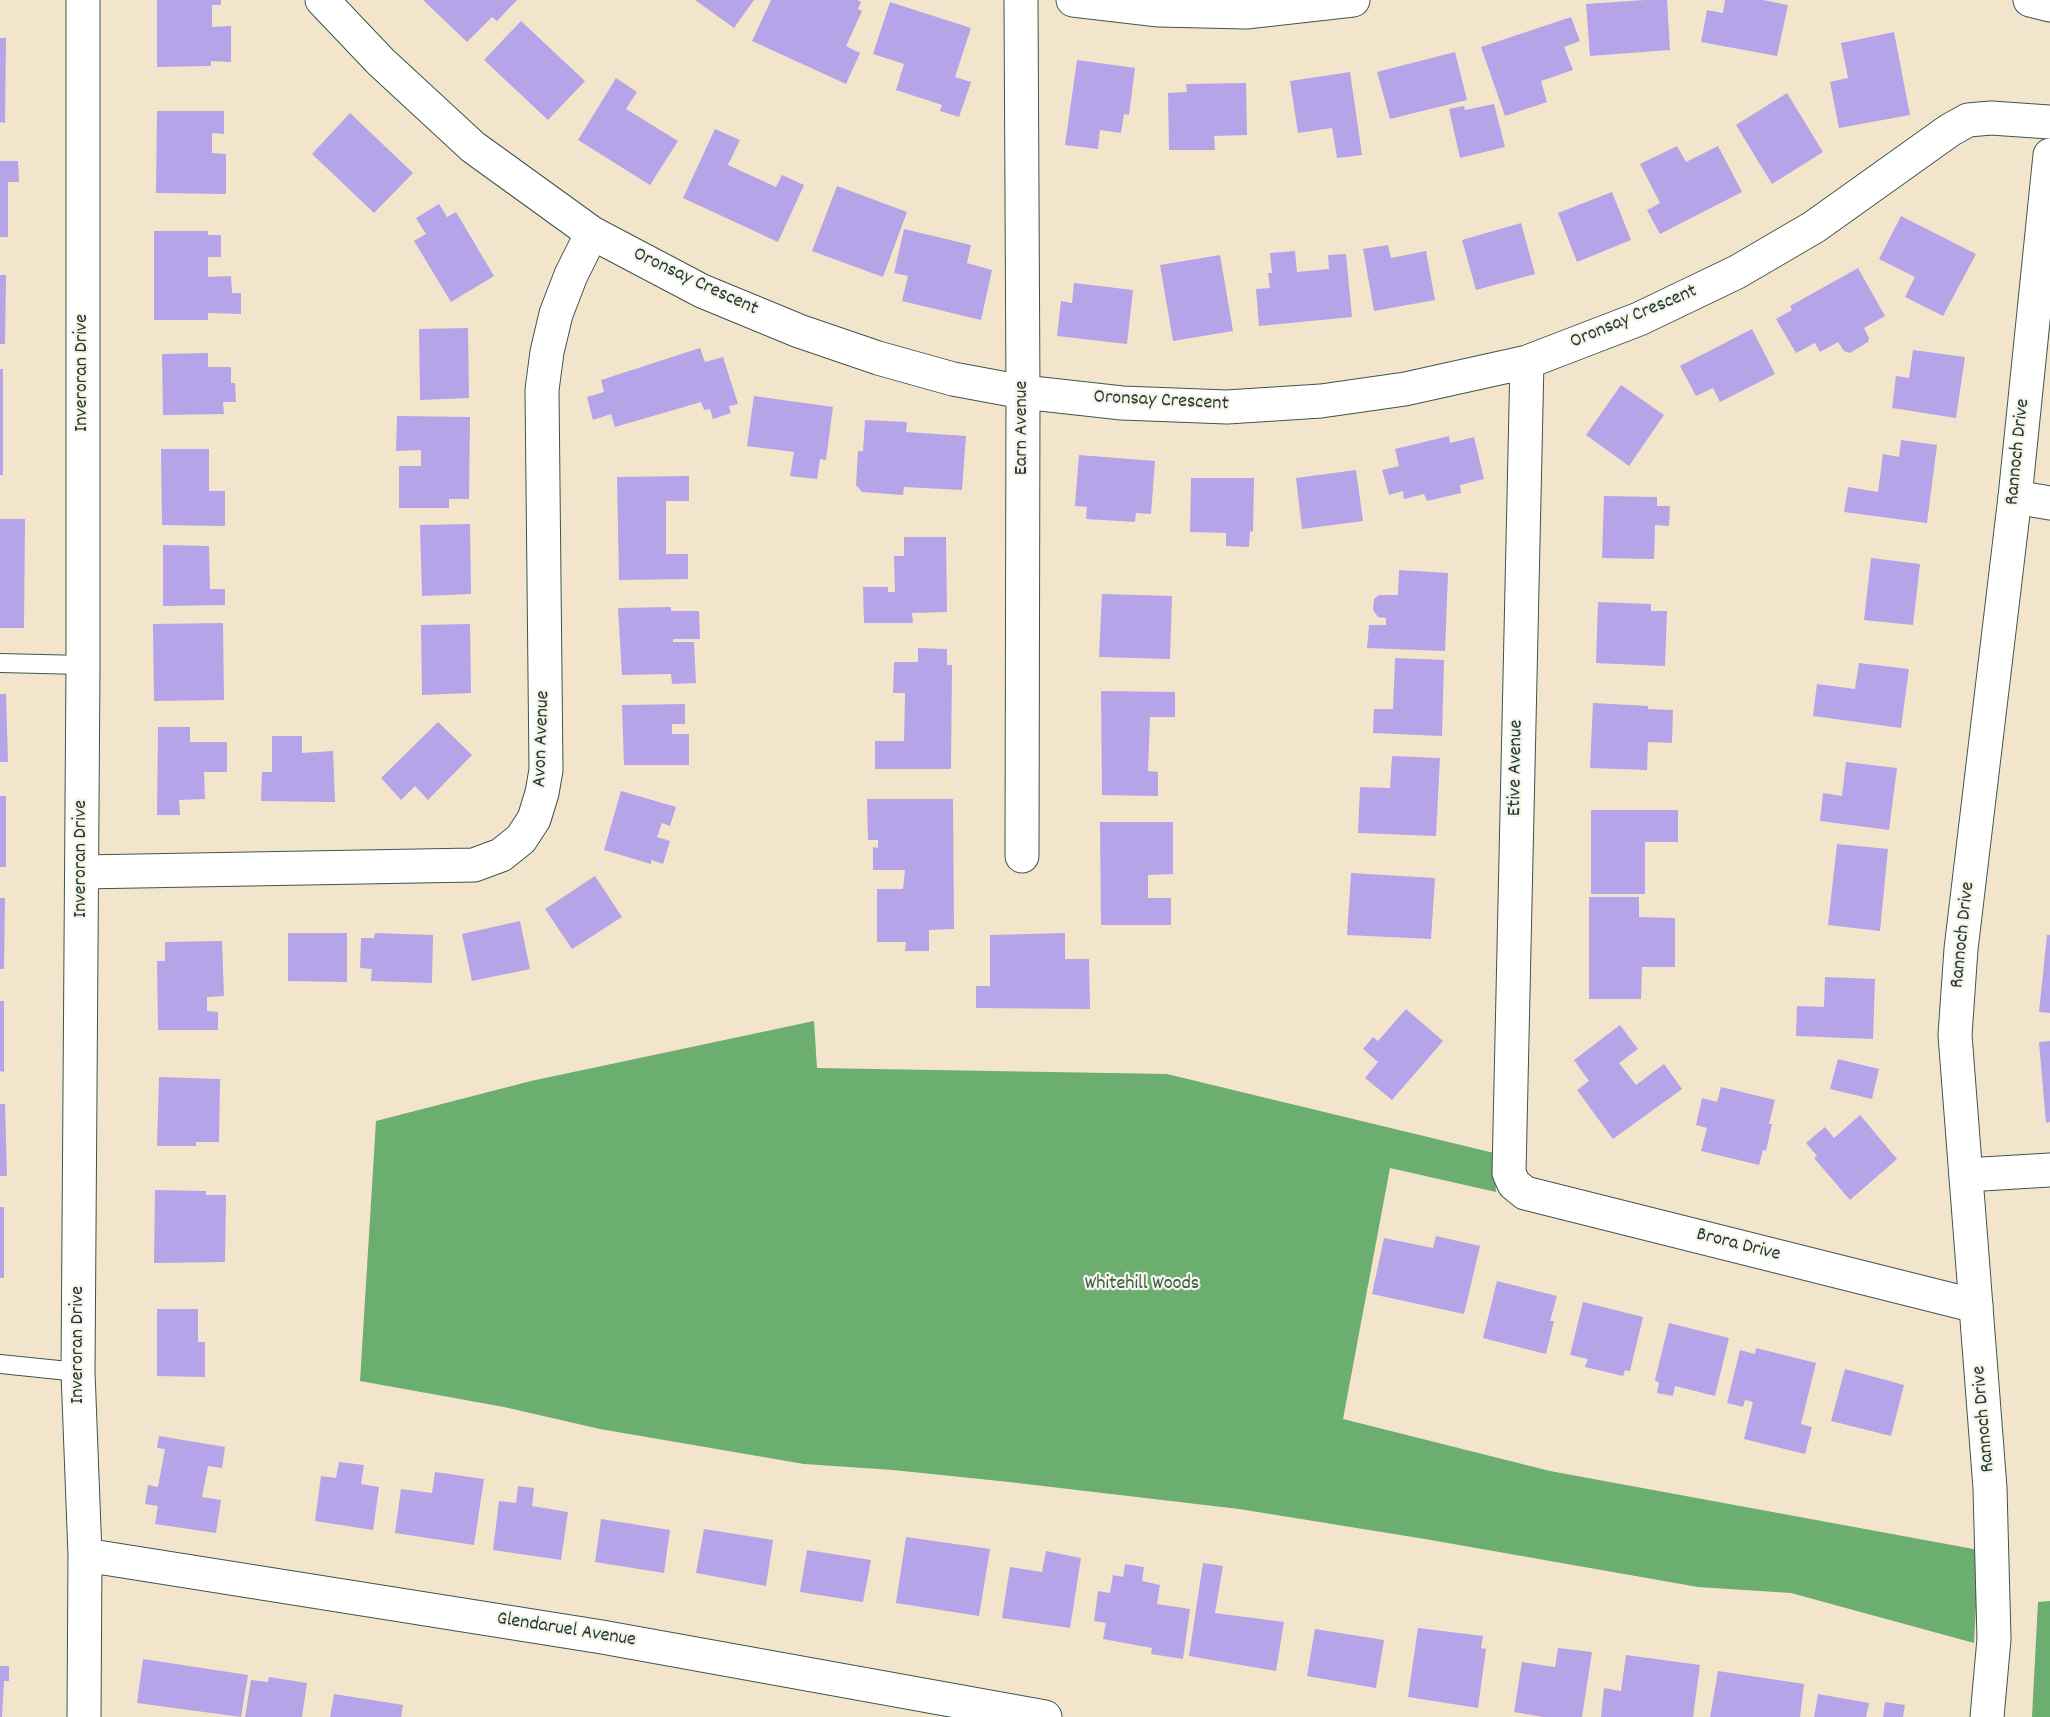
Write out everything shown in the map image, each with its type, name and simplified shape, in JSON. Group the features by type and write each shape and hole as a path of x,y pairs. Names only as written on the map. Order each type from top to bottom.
{"street":[{"name":"Inveroran Drive","path":"83,0 83,665 78,1372 85,1555 84,1717"},
{"name":"Oronsay Crescent","path":"322,0 381,62 473,147 592,233 702,291 799,331 878,358 953,379 1023,392 1133,404 1227,406 1309,402 1404,389 1527,362 1639,319 1737,272 1814,226 1950,130 1968,120 1991,118 2050,122"},
{"name":"Earn Avenue","path":"1021,0 1022,856"},
{"path":"1073,0 1159,10 1246,12 1353,0"},
{"path":"2030,0 2050,5"},
{"name":"Rannoch Drive","path":"1987,1717 1994,1639 1990,1488 1955,1035 1961,949 2015,497 2050,155"},
{"name":"Avon Avenue","path":"82,872 474,865 501,855 521,839 534,819 546,770 542,390 547,351 556,314 571,275 592,233"},
{"name":"Etive Avenue","path":"1509,1173 1527,362"},
{"path":"2015,497 2050,503"},
{"path":"1966,1175 2050,1170"},
{"name":"Brora Drive","path":"1509,1173 1514,1184 1525,1193 1976,1305"},
{"name":"Glendaruel Avenue","path":"85,1555 602,1637 1045,1717"}],"lane":[{"path":"0,663 83,665"},
{"path":"0,1364 78,1372"}],"green space":[{"name":"Whitehill Woods","path":"814,1021 817,1068 1167,1074 1494,1153 1496,1192 1390,1168 1343,1419 1550,1471 1979,1550 1974,1643 1791,1593 1698,1587 1239,1509 893,1470 804,1464 600,1429 504,1407 360,1381 376,1121 531,1081"},
{"path":"2050,1601 2050,1717 2032,1717 2038,1602"}],"building":[{"path":"157,0 221,0 221,5 212,5 212,27 231,26 231,62 211,61 211,66 157,67"},
{"path":"423,0 517,0 497,21 492,17 467,42"},
{"path":"695,0 754,0 734,28"},
{"path":"771,0 857,0 861,2 858,9 862,11 846,46 860,53 846,84 752,41"},
{"path":"1667,0 1670,50 1590,56 1586,4"},
{"path":"1725,0 1763,0 1788,5 1777,56 1701,42 1707,10 1723,13"},
{"path":"890,2 971,28 955,77 971,82 959,117 940,111 942,105 896,90 904,64 873,54"},
{"path":"1571,17 1580,41 1564,47 1573,70 1541,81 1547,102 1505,116 1481,47"},
{"path":"521,21 585,81 548,120 484,60"},
{"path":"1894,32 1910,115 1839,128 1830,82 1848,78 1841,43"},
{"path":"0,38 6,38 5,123 0,122"},
{"path":"1455,52 1467,100 1390,119 1377,72"},
{"path":"1077,60 1135,68 1129,115 1124,114 1121,133 1100,130 1098,149 1065,145"},
{"path":"1350,72 1362,155 1337,158 1332,128 1298,133 1290,81"},
{"path":"616,78 637,92 626,109 678,141 650,185 578,140"},
{"path":"1246,83 1247,135 1214,136 1215,150 1169,150 1168,93 1187,92 1186,84"},
{"path":"1787,93 1823,152 1772,184 1736,125"},
{"path":"1494,104 1505,147 1460,158 1449,109 1464,106 1465,110"},
{"path":"157,111 224,111 224,134 212,133 212,153 226,154 226,194 156,193"},
{"path":"350,113 413,173 374,213 312,154"},
{"path":"715,129 740,140 728,165 776,187 782,175 804,185 778,242 683,198"},
{"path":"1677,146 1686,162 1718,146 1742,192 1660,234 1647,210 1660,203 1640,164"},
{"path":"0,161 18,161 19,182 8,182 8,237 0,237"},
{"path":"837,186 907,212 883,277 812,251"},
{"path":"1612,192 1631,240 1577,262 1558,213"},
{"path":"439,204 447,217 456,212 494,276 451,302 414,241 426,234 416,218"},
{"path":"1901,216 1976,254 1943,316 1905,297 1915,277 1879,259"},
{"path":"1521,223 1535,274 1476,290 1462,240"},
{"path":"904,229 971,245 967,263 992,270 981,320 902,301 908,276 894,273"},
{"path":"154,231 208,231 208,235 221,235 221,257 208,257 208,277 231,276 232,293 241,293 241,314 208,313 208,320 154,320"},
{"path":"1388,245 1391,258 1426,251 1435,300 1374,311 1363,249"},
{"path":"1295,251 1297,272 1329,269 1328,255 1346,254 1352,317 1259,326 1256,289 1270,288 1268,273 1272,273 1270,253"},
{"path":"1220,255 1233,331 1173,341 1160,265"},
{"path":"1858,268 1885,316 1864,328 1869,338 1868,342 1850,353 1844,351 1838,342 1820,352 1815,343 1796,353 1776,319 1792,310 1790,306"},
{"path":"0,275 6,275 5,344 0,344"},
{"path":"1074,283 1133,290 1127,344 1057,336 1061,301 1072,303"},
{"path":"468,328 469,398 420,400 419,329"},
{"path":"1752,329 1775,374 1720,402 1713,388 1696,396 1680,366"},
{"path":"700,348 705,362 723,357 738,404 729,406 731,413 713,419 710,409 704,410 701,402 615,427 611,414 593,420 587,397 604,392 601,380"},
{"path":"1913,350 1965,357 1956,418 1892,408 1896,376 1909,378"},
{"path":"208,353 208,367 231,367 231,383 235,383 236,402 223,402 224,414 163,415 162,354"},
{"path":"0,369 3,369 3,475 0,475"},
{"path":"1621,385 1664,415 1629,466 1586,435"},
{"path":"754,396 833,407 826,460 820,459 817,479 790,476 794,452 747,446"},
{"path":"397,416 470,417 469,499 449,499 449,508 399,508 399,466 421,466 421,450 396,451"},
{"path":"865,420 907,422 906,432 966,436 962,490 904,487 903,495 862,492 856,485 858,451 863,451"},
{"path":"1449,436 1450,443 1474,437 1484,479 1460,485 1461,493 1427,501 1424,494 1404,499 1403,491 1389,495 1382,470 1399,466 1395,449"},
{"path":"1901,440 1937,445 1927,523 1844,512 1848,487 1878,492 1883,454 1899,457"},
{"path":"161,449 209,449 209,491 225,491 225,526 162,525"},
{"path":"1079,455 1155,461 1151,514 1136,513 1135,522 1086,519 1087,507 1075,506"},
{"path":"1356,470 1363,521 1302,529 1296,478"},
{"path":"689,476 689,501 666,501 666,554 688,554 688,579 619,580 617,477"},
{"path":"1191,478 1254,478 1253,532 1250,531 1249,547 1226,546 1226,533 1190,532"},
{"path":"1604,496 1657,497 1657,506 1670,506 1669,526 1655,525 1654,559 1602,558"},
{"path":"0,519 25,519 24,628 0,628"},
{"path":"470,524 471,594 422,596 420,525"},
{"path":"904,537 946,537 947,612 912,613 913,623 864,623 863,587 888,587 888,592 895,592 894,556 904,556"},
{"path":"163,545 209,546 210,589 225,589 225,605 163,606"},
{"path":"1871,558 1920,564 1913,625 1864,620"},
{"path":"1399,570 1448,573 1445,651 1367,648 1369,625 1386,625 1386,618 1378,617 1373,610 1374,599 1379,595 1398,595"},
{"path":"1102,594 1172,596 1170,659 1099,657"},
{"path":"1598,602 1651,604 1651,611 1667,611 1665,666 1596,663"},
{"path":"671,607 671,611 699,611 700,639 673,639 673,642 694,642 696,683 672,684 671,674 622,675 618,608"},
{"path":"223,623 224,700 154,701 153,624"},
{"path":"470,624 471,693 422,695 421,625"},
{"path":"918,648 947,649 947,665 952,665 951,769 875,769 875,741 904,741 905,693 893,693 894,662 918,662"},
{"path":"1395,658 1444,660 1442,736 1373,733 1374,709 1393,709"},
{"path":"1859,663 1909,669 1901,728 1813,716 1817,684 1855,689"},
{"path":"1101,691 1175,692 1175,717 1150,717 1148,771 1158,772 1158,796 1102,795"},
{"path":"0,694 6,694 8,762 0,762"},
{"path":"1593,703 1648,706 1648,709 1673,710 1672,743 1648,742 1647,770 1590,768"},
{"path":"685,704 685,724 672,724 672,734 689,734 689,765 624,765 622,705"},
{"path":"438,722 472,755 428,800 415,786 401,800 381,778"},
{"path":"158,727 190,727 190,742 227,742 227,772 204,772 205,799 179,800 180,815 157,815"},
{"path":"272,736 302,736 302,753 333,751 335,802 261,801 262,772 272,772"},
{"path":"1392,756 1440,758 1436,836 1358,833 1360,787 1390,788"},
{"path":"1846,762 1897,768 1889,830 1820,821 1823,793 1842,796"},
{"path":"621,791 676,807 670,826 662,823 657,837 670,841 663,864 651,860 651,864 604,850"},
{"path":"0,796 6,796 6,867 0,867"},
{"path":"867,799 953,799 954,929 929,930 929,951 905,951 906,942 877,942 877,889 903,889 905,870 873,870 873,847 878,848 878,840 868,840"},
{"path":"1591,810 1678,810 1678,842 1645,842 1645,894 1591,894"},
{"path":"1100,822 1173,822 1173,874 1148,875 1148,898 1171,898 1171,925 1101,925"},
{"path":"1837,844 1888,849 1880,931 1828,925"},
{"path":"1351,873 1435,878 1431,939 1347,935"},
{"path":"595,876 622,917 572,949 545,909"},
{"path":"1589,897 1639,897 1639,917 1675,918 1675,967 1642,967 1641,999 1589,999"},
{"path":"0,898 5,898 4,969 0,969"},
{"path":"520,921 530,969 472,981 462,934"},
{"path":"288,933 347,933 347,982 288,981"},
{"path":"375,933 433,935 432,983 371,981 372,969 360,968 361,938 374,938"},
{"path":"1065,933 1065,959 1089,959 1090,1009 976,1008 976,986 990,986 990,935"},
{"path":"2047,935 2050,935 2050,1013 2039,1012"},
{"path":"222,941 224,996 207,997 207,1011 218,1012 218,1030 158,1030 157,961 165,961 165,942"},
{"path":"1825,977 1875,979 1873,1039 1796,1036 1797,1006 1824,1007"},
{"path":"0,1001 4,1001 4,1072 0,1071"},
{"path":"1406,1009 1443,1041 1392,1100 1365,1078 1378,1062 1363,1049 1373,1037 1378,1041"},
{"path":"1620,1025 1638,1049 1619,1063 1636,1085 1664,1064 1682,1089 1613,1139 1577,1090 1589,1081 1574,1060"},
{"path":"2050,1041 2050,1122 2046,1123 2039,1042"},
{"path":"1838,1059 1879,1069 1872,1099 1830,1089"},
{"path":"159,1077 220,1079 219,1142 196,1142 196,1146 157,1146"},
{"path":"1721,1087 1775,1100 1766,1151 1763,1150 1759,1165 1701,1151 1707,1128 1696,1125 1702,1098 1717,1102"},
{"path":"0,1104 5,1104 7,1176 0,1176"},
{"path":"1860,1115 1897,1159 1850,1200 1814,1158 1817,1156 1806,1143 1825,1127 1834,1138"},
{"path":"155,1190 206,1191 206,1195 226,1195 225,1262 154,1263"},
{"path":"0,1207 4,1207 4,1278 0,1278"},
{"path":"1436,1236 1480,1246 1464,1314 1372,1294 1384,1238 1433,1248"},
{"path":"1497,1281 1557,1296 1550,1321 1554,1321 1546,1354 1483,1338"},
{"path":"1583,1302 1643,1317 1630,1371 1625,1370 1623,1376 1585,1367 1588,1359 1570,1355"},
{"path":"157,1309 198,1309 198,1342 205,1342 205,1377 157,1376"},
{"path":"1669,1323 1729,1338 1715,1396 1675,1386 1673,1396 1657,1393 1659,1383 1655,1380"},
{"path":"1756,1348 1816,1363 1801,1424 1812,1427 1805,1454 1744,1439 1753,1402 1745,1400 1743,1407 1727,1403 1740,1350 1755,1354"},
{"path":"1845,1369 1904,1385 1891,1436 1831,1421"},
{"path":"159,1436 225,1447 222,1468 208,1466 202,1497 221,1500 216,1533 155,1524 158,1506 145,1504 148,1485 158,1487 165,1449 157,1448"},
{"path":"339,1462 364,1465 361,1484 379,1487 373,1530 315,1521 321,1476 336,1478"},
{"path":"435,1472 484,1479 474,1545 395,1533 401,1489 432,1493"},
{"path":"518,1486 534,1488 532,1506 568,1512 561,1560 493,1550 499,1501 516,1503"},
{"path":"601,1519 670,1530 664,1573 595,1562"},
{"path":"704,1529 773,1540 766,1586 696,1573"},
{"path":"906,1537 990,1549 979,1616 896,1603"},
{"path":"807,1550 871,1560 863,1602 800,1592"},
{"path":"1046,1551 1081,1558 1070,1628 1002,1618 1010,1567 1042,1572"},
{"path":"1203,1563 1223,1566 1215,1613 1284,1622 1276,1671 1189,1656"},
{"path":"1125,1564 1144,1567 1142,1581 1160,1585 1157,1604 1190,1609 1183,1659 1151,1654 1152,1648 1103,1639 1106,1623 1094,1621 1098,1591 1110,1593 1113,1575 1123,1577"},
{"path":"1418,1628 1483,1636 1481,1648 1486,1649 1478,1708 1408,1697"},
{"path":"1315,1629 1384,1640 1376,1688 1307,1676"},
{"path":"1558,1648 1592,1652 1582,1717 1543,1717 1514,1712 1522,1662 1555,1667"},
{"path":"1626,1655 1700,1665 1693,1717 1601,1717 1604,1688 1621,1691"},
{"path":"143,1659 248,1675 241,1717 137,1703"},
{"path":"0,1666 9,1666 9,1681 4,1681 2,1717 0,1717"},
{"path":"1718,1671 1804,1684 1800,1717 1710,1717"},
{"path":"269,1677 307,1683 302,1717 245,1717 251,1680 268,1682"},
{"path":"334,1694 403,1705 401,1717 330,1717"},
{"path":"1818,1694 1869,1703 1866,1717 1814,1717"},
{"path":"1885,1702 1905,1705 1903,1717 1883,1717"}]}
